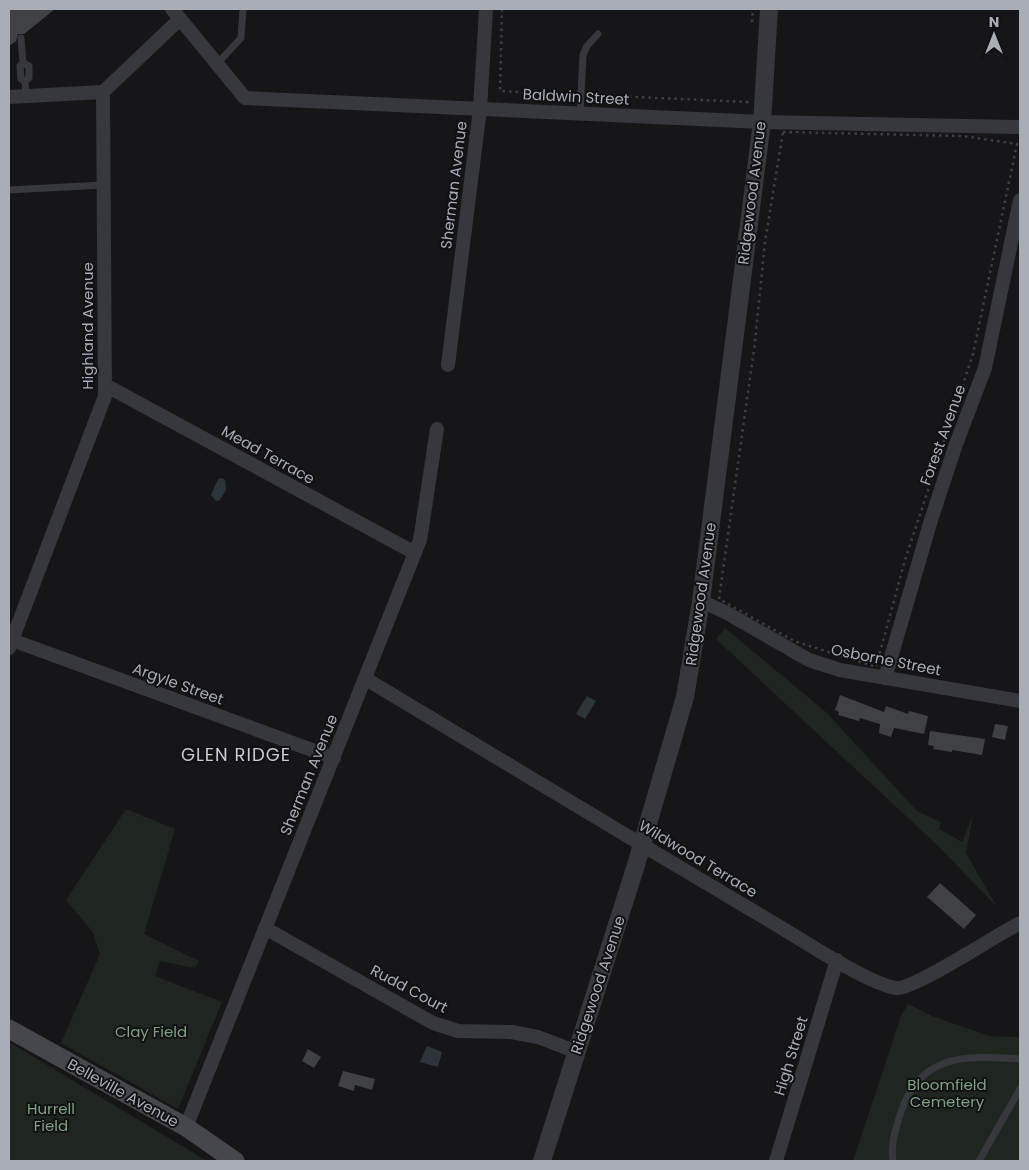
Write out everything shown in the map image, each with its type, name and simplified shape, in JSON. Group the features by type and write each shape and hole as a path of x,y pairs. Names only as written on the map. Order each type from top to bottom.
{"main road":[{"name":"Belleville Avenue","path":"9,1028 186,1128 235,1161"}],"street":[{"name":"Sherman Avenue","path":"448,365 480,109 486,9"},
{"name":"Ridgewood Avenue","path":"542,1161 642,845 681,716 689,676 762,122 769,9"},
{"name":"Baldwin Street","path":"176,14 245,98 762,122 1020,127"},
{"path":"9,97 103,92 162,35 176,14"},
{"name":"Highland Avenue","path":"10,644 105,396 103,92"},
{"name":"Forest Avenue","path":"885,678 931,520 956,444 985,368 1020,200"},
{"name":"Mead Terrace","path":"105,384 415,553"},
{"name":"Sherman Avenue","path":"186,1128 420,540 437,429"},
{"name":"Osborne Street","path":"699,608 725,612 809,660 840,670 1020,701"},
{"name":"Argyle Street","path":"10,644 334,758"},
{"name":"Wildwood Terrace","path":"366,679 642,845 837,960 886,986 899,988 918,982 1020,923"},
{"name":"Rudd Court","path":"265,928 433,1023 458,1031 510,1032 538,1037 577,1052"},
{"name":"High Street","path":"776,1161 837,960"}],"lane":[{"path":"217,64 241,38 243,9"},
{"path":"580,113 583,55 587,46 598,34"},
{"path":"21,38 23,63 28,66 28,78 25,81 26,96"},
{"path":"9,190 104,185"},
{"path":"893,1161 894,1140 904,1104 915,1084 926,1071 940,1063 955,1059 1020,1059"},
{"path":"978,1161 1020,1090"}],"path":[{"path":"502,9 500,92 748,102"},
{"path":"783,132 963,136 1017,144 973,354 905,560 876,667 794,641 719,599 755,342 766,242 783,132"}],"green space":[{"path":"725,628 826,712 917,811 941,822 939,829 962,842 973,815 966,853 997,907 938,846 716,639"},
{"name":"Clay Field","path":"126,809 175,829 144,934 199,961 195,968 160,961 155,976 222,1002 178,1109 61,1043 100,954 92,931 66,900"},
{"name":"Bloomfield Cemetery","path":"908,1004 932,1016 989,1036 1020,1037 1020,1161 853,1161 901,1016"},
{"name":"Hurrell Field","path":"9,1042 207,1161 9,1161"}],"shaded area":[{"path":"222,478 225,480 226,490 220,500 216,501 211,495 218,479"},
{"path":"587,696 596,701 585,719 576,714"},
{"path":"427,1046 442,1052 438,1067 420,1062"}],"building":[{"path":"9,9 55,9 24,34 18,34 16,41 9,46"},
{"path":"840,695 884,712 886,706 908,714 909,711 928,716 924,734 894,728 891,737 879,733 880,724 860,718 859,721 838,715 839,712 835,710"},
{"path":"995,724 1008,726 1005,740 992,737"},
{"path":"930,731 985,739 982,755 933,749 934,746 928,745"},
{"path":"940,883 976,915 964,929 927,897"},
{"path":"308,1049 321,1057 314,1068 302,1061"},
{"path":"343,1071 375,1079 372,1090 355,1085 354,1091 338,1086"}],"district":[{"name":"GLEN RIDGE","path":"236,755"}]}
